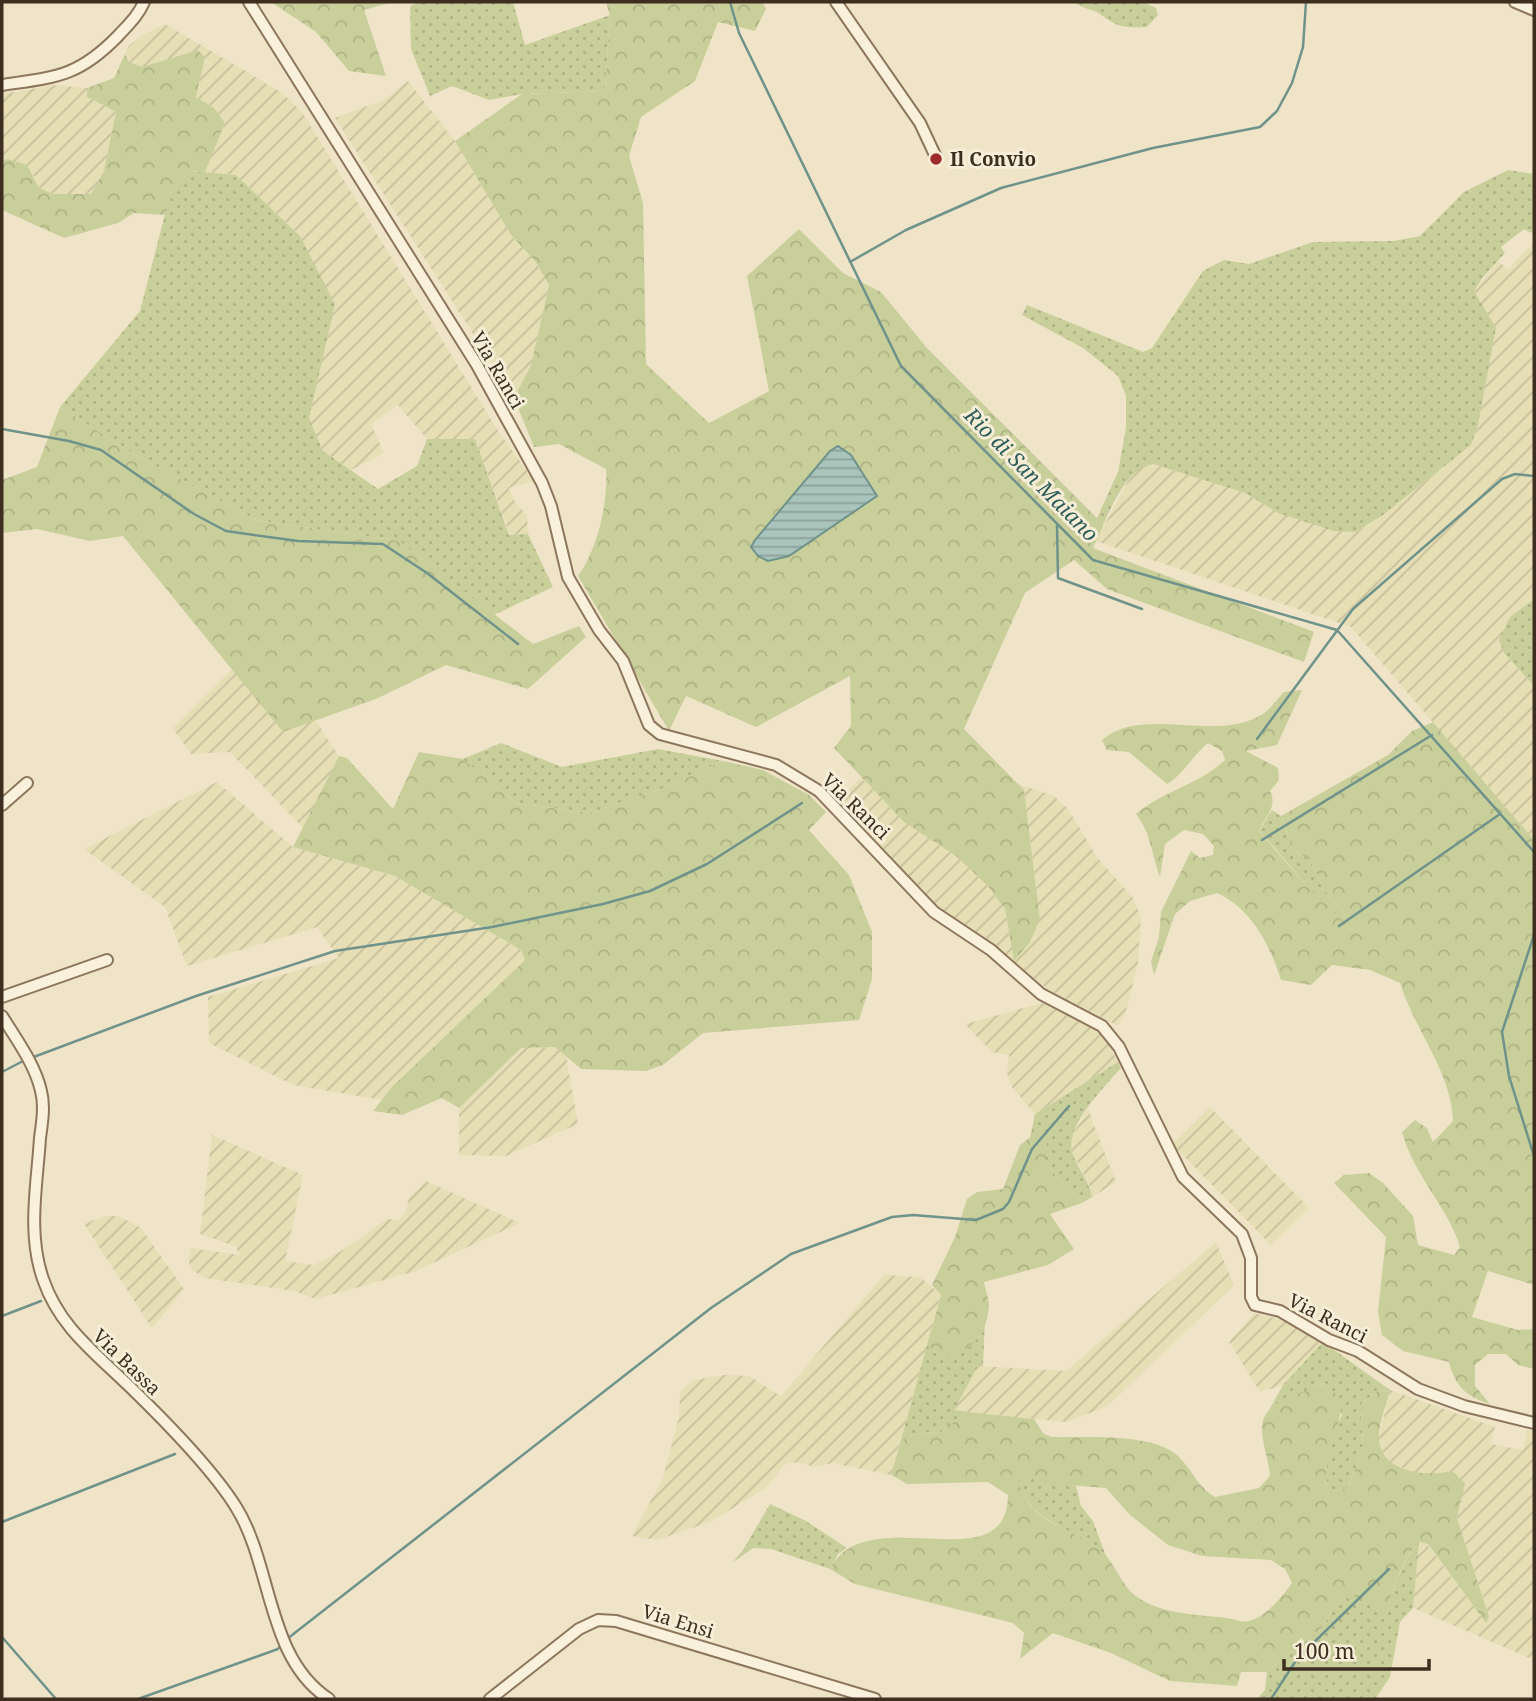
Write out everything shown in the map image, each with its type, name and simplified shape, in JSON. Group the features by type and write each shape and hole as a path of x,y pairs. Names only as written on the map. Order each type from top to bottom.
{"street":[{"path":"2,85 54,77 81,69 96,59 139,14 144,2"},
{"name":"Via Ranci","path":"248,2 498,403 551,506 568,577 599,630 623,661 649,725 660,734 776,765 808,784 836,808 934,912 992,950 1041,995 1102,1026 1119,1047 1184,1177 1242,1234 1251,1258 1251,1297 1255,1305 1280,1311 1329,1340 1358,1351 1418,1390 1464,1406 1534,1423"},
{"path":"836,2 920,123 935,155"},
{"path":"1515,2 1534,10"},
{"path":"2,805 27,783"},
{"path":"2,997 107,960"},
{"name":"Via Bassa","path":"2,1016 41,1090 43,1105 34,1197 35,1253 51,1301 75,1337 131,1388 238,1510 285,1641 307,1679 329,1699"},
{"name":"Via Ensi","path":"490,1699 579,1629 598,1620 616,1621 875,1699"}],"shaded area":[{"path":"165,24 281,92 302,112 500,434 534,481 509,488 515,502 527,515 528,534 510,535 475,439 427,439 398,405 371,424 384,453 351,470 323,451 309,418 334,304 300,236 236,175 205,172 225,123 214,108 196,97 205,57 198,50 142,67 129,62 125,54 129,46 141,36"},
{"path":"408,81 455,141 511,235 535,261 549,285 531,365 514,398 335,118 384,100"},
{"path":"55,85 87,88 87,97 116,112 104,171 91,195 53,194 39,188 35,177 7,159 2,161 2,94"},
{"path":"1534,242 1534,599 1510,617 1504,653 1534,686 1534,840 1351,627 1096,541 1128,481 1141,466 1153,464 1245,493 1278,513 1355,532 1383,515 1471,445 1478,425 1496,328 1474,291 1498,261 1508,269"},
{"path":"232,669 283,732 315,720 339,756 303,828 230,752 191,754 173,728"},
{"path":"861,777 904,822 956,856 988,886 1005,909 1010,940 1040,919 1024,790 1018,784 1054,796 1068,809 1097,857 1133,898 1141,917 1138,964 1126,1011 1118,1026 1051,991 940,910 839,800"},
{"path":"217,782 293,847 395,876 521,950 525,960 382,1100 293,1085 209,1043 208,997 339,958 317,927 187,966 165,907 84,849"},
{"path":"1042,1003 1090,1026 1105,1037 1118,1062 1035,1114 1012,1087 1007,1073 1009,1055 992,1052 965,1024"},
{"path":"555,1047 566,1056 578,1124 506,1156 459,1155 459,1108 521,1048"},
{"path":"1210,1107 1309,1208 1271,1245 1172,1144"},
{"path":"1088,1109 1116,1182 1092,1197 1090,1186 1072,1152 1070,1139"},
{"path":"212,1135 303,1175 285,1261 314,1265 343,1250 387,1219 399,1220 406,1211 409,1198 426,1181 520,1223 416,1271 316,1299 294,1291 205,1278 192,1270 188,1260 191,1248 240,1255 235,1246 200,1234"},
{"path":"104,1216 119,1216 141,1228 184,1289 152,1328 84,1224"},
{"path":"1216,1242 1234,1285 1108,1406 1066,1422 953,1411 978,1366 1066,1371"},
{"path":"884,1275 920,1277 941,1295 891,1475 832,1463 815,1467 796,1462 785,1464 766,1488 710,1522 657,1540 632,1536 663,1478 679,1417 680,1392 694,1380 725,1375 749,1376 781,1396"},
{"path":"1254,1313 1287,1321 1323,1342 1283,1385 1260,1392 1229,1342"},
{"path":"1390,1390 1495,1427 1491,1444 1523,1450 1527,1431 1534,1431 1534,1595 1529,1608 1534,1611 1534,1660 1413,1608 1419,1542 1427,1544 1486,1623 1489,1617 1457,1518 1461,1503 1452,1471 1434,1475 1409,1471 1391,1462 1381,1449 1379,1437"}],"green space":[{"path":"271,2 393,2 364,10 386,76 349,71 316,32"},
{"path":"419,2 513,2 525,45 610,15 605,91 522,94 489,100 452,86 430,96 411,49 410,6"},
{"path":"606,2 763,2 766,9 755,31 718,22 695,81 641,117 629,156 643,203 646,364 709,423 769,391 747,276 799,229 843,273 881,292 927,348 1097,518 1093,548 1314,632 1304,662 1107,589 1074,560 1025,593 964,729 1024,790 1040,919 1030,942 1014,961 1005,909 988,886 956,856 904,822 834,748 851,726 850,676 756,727 686,696 669,731 578,576 591,552 600,525 606,469 559,444 534,447 514,398 531,365 549,285 535,261 511,235 455,141 522,94 605,91 610,16"},
{"path":"1074,2 1143,2 1156,8 1158,15 1147,27 1127,27 1111,22 1097,12"},
{"path":"198,50 205,57 196,97 214,108 225,123 205,172 190,171 171,191 166,215 134,213 118,223 64,238 2,210 2,161 7,159 27,165 39,188 53,194 91,194 104,171 116,112 87,97 87,88 114,78 125,54 129,62 142,67"},
{"path":"1508,170 1534,174 1534,230 1531,233 1524,229 1501,247 1505,253 1474,291 1496,328 1478,425 1471,445 1383,515 1355,532 1334,531 1278,513 1245,493 1153,464 1142,468 1123,486 1093,548 1097,518 1118,472 1126,428 1126,396 1118,376 1083,348 1022,315 1027,305 1143,352 1152,348 1203,271 1224,260 1249,264 1313,242 1394,241 1420,236 1464,192"},
{"path":"190,171 236,175 300,236 335,304 309,418 323,451 378,489 417,466 427,439 475,439 509,535 528,534 553,587 494,615 399,541 256,520 137,456 60,407 140,311 171,191"},
{"path":"60,407 137,456 256,520 399,541 533,644 579,626 586,637 528,689 446,665 376,699 283,732 123,536 90,541 37,529 2,533 2,480 37,467"},
{"path":"1534,599 1534,686 1504,653 1499,640 1510,617"},
{"path":"1302,690 1277,745 1246,751 1278,768 1279,780 1270,791 1272,807 1259,831 1304,883 1352,930 1362,935 1324,890 1310,860 1293,850 1281,816 1388,755 1412,731 1433,722 1534,840 1534,1285 1488,1271 1472,1317 1518,1330 1534,1329 1534,1369 1518,1365 1506,1354 1488,1354 1475,1365 1475,1386 1490,1404 1463,1390 1449,1362 1403,1351 1382,1335 1378,1312 1386,1237 1334,1183 1344,1175 1369,1173 1383,1183 1413,1216 1418,1245 1454,1255 1460,1247 1448,1218 1414,1163 1402,1132 1415,1120 1427,1128 1433,1142 1453,1121 1446,1086 1400,983 1370,970 1332,965 1311,985 1281,980 1258,929 1240,908 1217,893 1190,901 1175,914 1154,975 1151,961 1159,937 1161,912 1191,851 1200,858 1213,855 1214,846 1203,834 1184,830 1165,844 1160,877 1148,836 1136,814 1225,760 1222,751 1208,743 1179,775 1167,784 1129,752 1107,750 1102,740 1118,730 1137,725 1222,726 1242,723 1264,713 1284,692"},
{"path":"501,743 562,767 658,749 723,761 664,788 590,813 516,803 463,759"},
{"path":"419,752 463,759 516,803 590,813 664,788 723,761 763,770 809,795 826,812 809,830 849,875 872,932 872,979 859,1020 703,1033 663,1065 646,1071 581,1069 555,1047 521,1048 459,1108 442,1098 402,1115 373,1111 393,1086 525,960 521,950 395,876 293,847 339,756 347,758 393,809"},
{"path":"1272,810 1281,816 1293,850 1310,860 1324,890 1363,936 1335,916 1259,831"},
{"path":"1118,1062 1121,1068 1088,1107 1074,1130 1072,1152 1092,1197 1082,1203 1046,1165 1030,1138 1035,1114"},
{"path":"1037,1132 1047,1144 1046,1165 1082,1203 1050,1214 1074,1249 1048,1265 984,1282 989,1305 981,1334 960,1353 940,1356 927,1345 941,1295 932,1285 955,1237 967,1199 977,1192 1003,1189 1020,1145"},
{"path":"985,1319 983,1366 978,1366 954,1410 966,1412 940,1433 924,1432 901,1440 927,1345 940,1356 979,1338"},
{"path":"1323,1342 1390,1390 1378,1391 1361,1404 1363,1451 1347,1488 1329,1495 1327,1465 1331,1444 1342,1415 1325,1383 1269,1410 1283,1385"},
{"path":"1325,1383 1341,1399 1341,1411 1328,1459 1326,1482 1329,1494 1347,1488 1363,1451 1361,1404 1378,1391 1390,1390 1379,1433 1382,1450 1388,1459 1407,1470 1430,1473 1452,1471 1465,1483 1457,1518 1489,1617 1486,1623 1428,1544 1419,1542 1398,1576 1387,1615 1352,1595 1336,1603 1323,1627 1267,1672 1241,1672 1237,1686 1170,1681 1111,1653 1053,1633 1020,1659 1024,1633 1013,1623 855,1584 830,1569 848,1549 873,1540 961,1539 985,1534 1002,1521 1008,1495 988,1482 907,1484 891,1475 901,1440 924,1432 940,1433 966,1412 1034,1419 1043,1433 1051,1437 1118,1438 1154,1443 1179,1457 1204,1488 1215,1497 1259,1488 1270,1476 1262,1426 1270,1409 1287,1398","holes":["1027,1476 1055,1484 1106,1488 1130,1515 1168,1545 1202,1556 1271,1560 1285,1569 1292,1583 1267,1611 1246,1621 1176,1612 1151,1605 1130,1591 1098,1548 1033,1508 1018,1482"]},
{"path":"1027,1476 1076,1486 1081,1506 1093,1521 1106,1556 1035,1509 1017,1481"},
{"path":"770,1504 806,1521 847,1548 838,1554 830,1569 771,1549 753,1548 732,1563 743,1550"},
{"path":"1419,1542 1413,1608 1400,1622 1390,1677 1375,1699 1257,1699 1265,1690 1267,1672 1323,1627 1336,1603 1352,1594 1387,1614 1398,1576"}],"water":[{"path":"838,446 851,455 877,496 789,556 768,561 758,556 751,547 755,540 830,451"}],"waterway":[{"name":"Rio di San Maiano","path":"730,2 739,33 901,366 1093,560 1337,630 1534,852"},
{"path":"850,262 906,230 1001,188 1153,148 1260,127 1277,111 1292,83 1303,47 1306,2"},
{"path":"2,429 69,441 101,450 194,514 226,531 298,541 383,544 427,573 518,644"},
{"path":"1257,739 1353,609 1502,479 1515,474 1534,476"},
{"path":"1057,524 1058,578 1142,609"},
{"path":"1262,840 1432,735"},
{"path":"31,1058 196,996 335,951 492,927 603,904 650,891 707,864 802,803"},
{"path":"1339,926 1500,814"},
{"path":"1533,1153 1509,1076 1502,1032 1534,935"},
{"path":"2,1072 25,1060"},
{"path":"287,1639 711,1308 791,1254 892,1217 913,1215 976,1220 1003,1209 1009,1202 1032,1149 1069,1106"},
{"path":"2,1316 41,1301"},
{"path":"2,1522 175,1454"},
{"path":"1271,1699 1297,1659 1389,1569"},
{"path":"2,1637 56,1699"},
{"path":"138,1699 278,1649 282,1644"}],"place":[{"name":"Il Convio","path":"936,159"}]}
